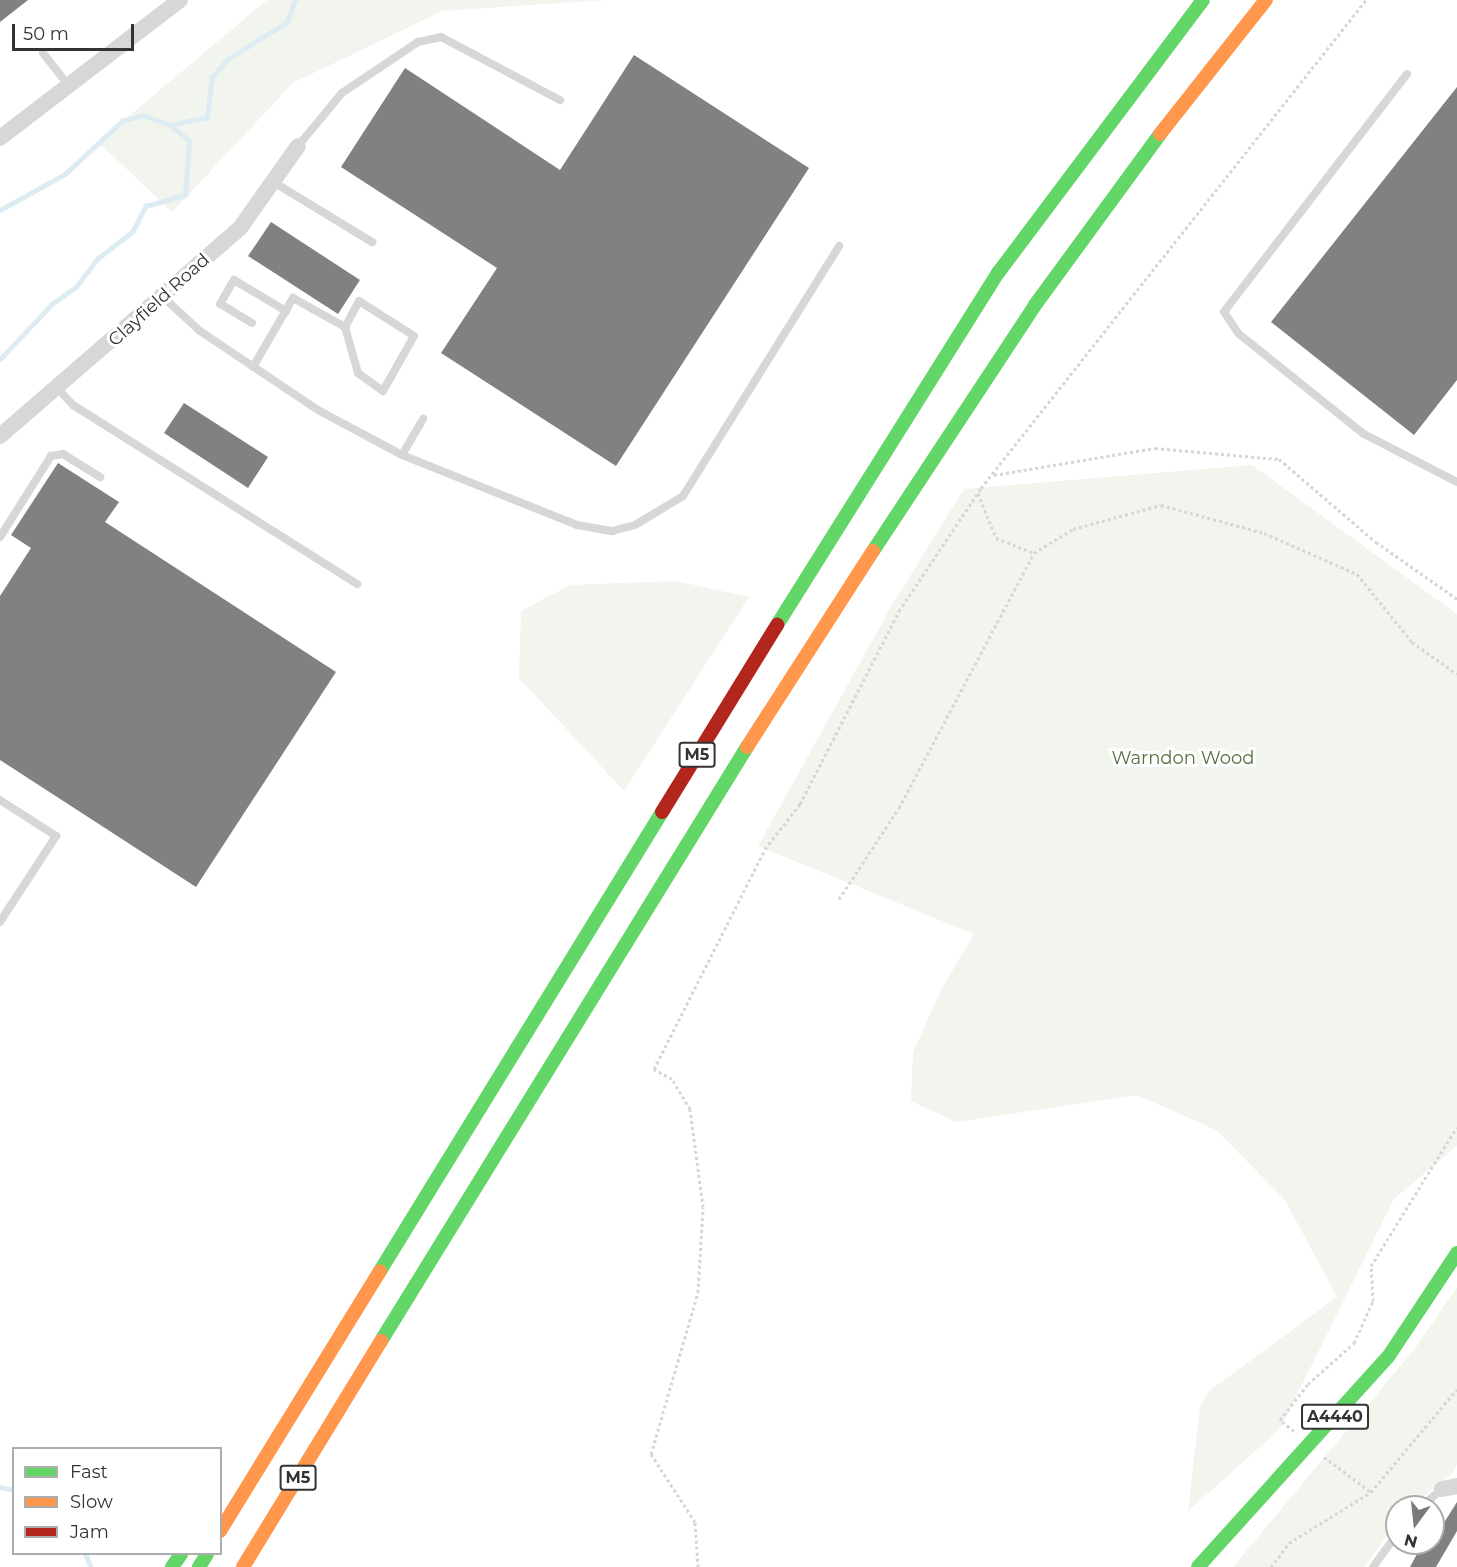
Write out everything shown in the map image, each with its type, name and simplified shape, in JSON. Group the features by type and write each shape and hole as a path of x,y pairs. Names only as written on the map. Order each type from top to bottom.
{"main road":[{"name":"M5","path":"222,1528 916,400 998,273 1141,76 1203,0"},
{"name":"M5","path":"243,1567 710,804 936,454 1180,107 1266,0"},
{"name":"A4440","path":"1198,1567 1388,1357 1457,1253"},
{"name":"M5","path":"298,1508 353,1389"},
{"name":"M5","path":"222,1500 274,1442"}],"street":[{"path":"0,138 180,0"},
{"name":"Clayfield Road","path":"0,436 58,389 240,228 275,183 298,146"}],"lane":[{"path":"298,146 342,93 418,42 441,37 560,100"},
{"path":"44,53 69,86"},
{"path":"1407,74 1224,312 1239,334 1364,434 1457,482"},
{"path":"275,183 372,242"},
{"path":"164,297 200,332 253,367 402,456 577,525 612,531 635,525 682,496 839,246"},
{"path":"252,323 220,304 234,280 286,310"},
{"path":"253,367 293,298 345,327 358,373 382,391 414,336 359,301 345,327"},
{"path":"58,389 73,405 357,584"},
{"path":"402,456 423,419"},
{"path":"0,537 51,456 63,453 100,477"},
{"path":"0,800 56,836 0,922"},
{"path":"1373,1567 1385,1550"}],"path":[{"path":"698,1567 695,1522 651,1454 698,1292 703,1207 690,1109 672,1079 654,1069 765,849 800,804 899,611 992,475 1366,0"},
{"path":"992,475 1155,448 1279,459 1376,543 1457,599"},
{"path":"978,494 996,538 1034,553"},
{"path":"839,899 900,807 1034,553 1073,529 1161,505 1264,532 1358,574 1412,642 1457,674"},
{"path":"1290,1427 1280,1420 1308,1384 1354,1343 1373,1301 1371,1266 1457,1128"},
{"path":"1271,1567 1289,1543 1371,1492 1457,1389"},
{"path":"1323,1455 1371,1492"}],"green space":[{"path":"267,0 606,0 442,11 293,83 172,212 98,142"},
{"name":"Warndon Wood","path":"1252,465 1457,614 1457,1146 1394,1199 1280,1429 1188,1511 1200,1407 1209,1391 1337,1297 1285,1200 1216,1130 1137,1095 956,1122 911,1101 913,1052 941,990 974,934 758,846 892,605 964,489"},
{"path":"676,581 749,597 624,791 519,678 521,611 570,585"},
{"path":"1457,1287 1457,1464 1452,1474 1426,1495 1385,1495 1385,1539 1364,1567 1233,1567 1416,1347"}],"building":[{"path":"0,0 28,0 0,22"},
{"path":"634,55 809,168 616,466 441,353 497,268 341,167 405,68 560,170"},
{"path":"1457,87 1457,380 1414,435 1271,322"},
{"path":"271,222 360,280 338,314 248,256"},
{"path":"184,403 268,457 248,488 164,433"},
{"path":"58,463 119,502 105,522 336,672 196,887 0,760 0,596 31,548 11,535"},
{"path":"1457,1502 1457,1531 1445,1552 1445,1521"},
{"path":"1416,1555 1443,1555 1436,1567 1410,1567"}],"waterway":[{"path":"0,359 53,303 76,287 97,259 132,232 146,206 185,195 189,141 170,125 207,117 212,77 228,59 287,22 295,0"},
{"path":"0,210 65,174 122,121 143,115 170,125"},
{"path":"0,1487 12,1490"},
{"path":"86,1555 91,1567"}],"traffic: fast":[{"path":"777,625 998,273 1203,0"},
{"path":"873,551 1035,305 1160,134"},
{"path":"381,1341 747,747"},
{"path":"380,1271 662,812"},
{"path":"1198,1567 1388,1357 1457,1253"},
{"path":"172,1567 180,1555"},
{"path":"199,1567 206,1555"}],"traffic: slow":[{"path":"1160,134 1266,0"},
{"path":"747,747 873,551"},
{"path":"222,1528 380,1271"},
{"path":"243,1567 381,1341"}],"traffic: jam":[{"path":"662,812 777,625"}]}
